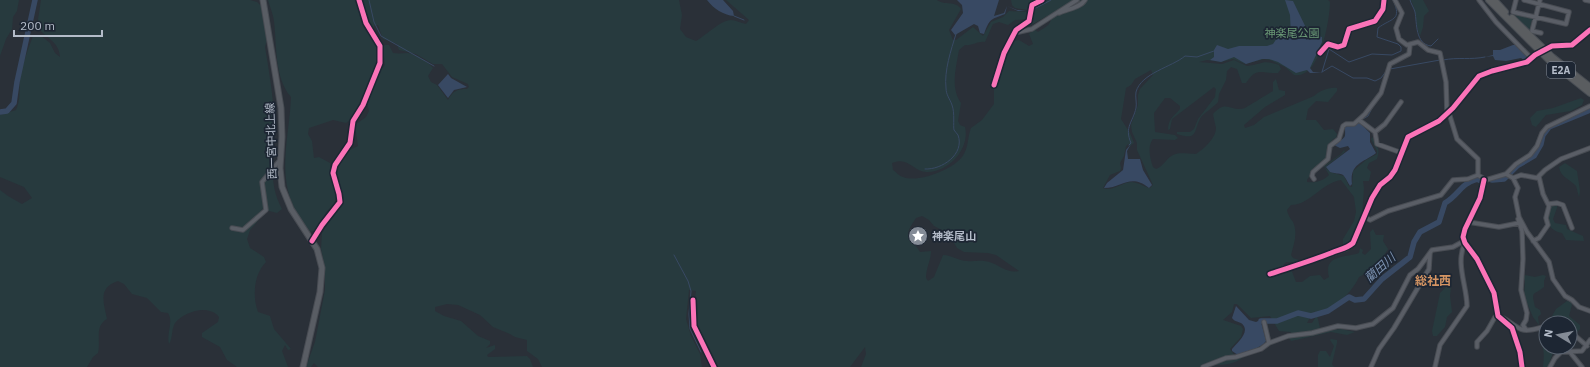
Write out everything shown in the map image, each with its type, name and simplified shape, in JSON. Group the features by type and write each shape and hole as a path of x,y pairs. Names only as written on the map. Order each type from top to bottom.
{"highway":[{"name":"E2A","path":"1488,0 1539,50 1590,92"},
{"name":"E2A","path":"1494,0 1542,47 1590,87"}],"main road":[{"name":"西一宮中北上線","path":"263,0 281,108 282,137 280,177 286,198 296,217 312,241 320,259 322,278 303,367"}],"street":[{"path":"312,241 322,225 340,202 333,173 335,165 350,143 353,121 363,105 380,63 380,46 366,23 359,0"},
{"path":"994,85 1004,53 1017,28 1027,24 1030,21 1032,5 1042,0"},
{"path":"1015,33 1032,29 1077,0"},
{"path":"1047,18 1078,6 1085,0"},
{"path":"1320,53 1328,44 1338,47 1344,45 1348,32 1353,27 1375,21 1383,9 1384,0"},
{"path":"1395,0 1402,13 1396,28 1400,41 1410,45 1418,42 1428,50 1440,53 1446,82 1448,113 1457,139 1478,158 1478,175"},
{"path":"1479,0 1496,22 1531,58"},
{"path":"1516,0 1513,12 1566,24 1569,12 1539,2 1524,0"},
{"path":"1586,0 1590,2"},
{"path":"1539,2 1532,31 1541,33"},
{"path":"1549,47 1555,45 1572,45 1588,33"},
{"path":"1314,179 1312,176 1313,172 1328,159 1330,146 1339,139 1343,126 1346,124 1354,124 1359,120 1381,93 1390,64 1409,54 1410,45"},
{"path":"1270,274 1301,265 1348,248 1356,240 1367,208 1378,188 1392,176 1408,137 1418,130 1434,125 1448,113 1479,76 1526,62 1535,54"},
{"path":"1375,132 1385,124 1401,102"},
{"path":"1484,180 1507,175 1534,151 1542,133 1547,128 1590,107"},
{"path":"1359,120 1375,132 1377,144 1402,153"},
{"path":"1513,178 1521,175 1534,179 1539,177 1545,170 1561,159 1590,148"},
{"path":"232,228 242,230 266,210 262,182 280,160"},
{"path":"1478,175 1484,180"},
{"path":"1365,217 1370,220 1388,211 1441,195 1453,180 1468,179 1478,175"},
{"path":"1507,175 1513,178 1518,188 1515,197 1519,223 1522,230 1522,294 1527,313 1526,320 1523,325 1526,330"},
{"path":"1533,241 1539,238 1548,227 1546,218 1549,204 1543,194 1539,177"},
{"path":"1435,367 1440,344 1467,306 1462,269 1464,242 1463,233 1480,198 1484,180"},
{"path":"1549,204 1557,203 1563,205 1572,228"},
{"path":"1518,214 1527,232 1549,262 1553,280 1562,293 1579,307 1590,311"},
{"path":"1468,222 1498,227 1519,223"},
{"path":"1203,367 1226,358 1236,357 1261,349 1269,343 1288,336 1312,333 1338,326 1360,328 1376,322 1393,308 1410,275 1418,269 1433,249 1452,247 1464,242"},
{"path":"1464,242 1477,259 1494,293 1498,316 1512,328 1520,352 1522,367"},
{"path":"1371,367 1379,349 1394,328 1429,269 1430,252"},
{"path":"693,300 694,326 714,367"},
{"path":"1498,316 1515,327 1526,330 1538,328"},
{"path":"1476,347 1479,339 1487,331 1494,318 1498,316"},
{"path":"1264,322 1269,343"},
{"path":"1578,338 1587,346"},
{"path":"1578,351 1582,351 1590,340"},
{"path":"1550,367 1557,355"},
{"path":"1572,355 1582,367"}],"green space":[{"path":"0,0 19,0 17,11 13,17 12,29 6,39 0,56"},
{"path":"41,0 250,0 257,2 261,6 267,40 265,47 271,82 275,130 273,164 274,186 282,209 277,213 262,209 257,222 250,230 247,239 250,248 264,257 266,262 259,273 255,286 256,306 258,312 270,316 274,329 291,349 288,350 285,345 282,351 288,367 237,367 227,360 220,347 202,337 202,333 218,322 219,317 215,313 209,311 203,310 191,312 179,319 175,323 169,344 168,336 170,316 168,313 161,312 147,298 132,294 124,284 118,281 111,284 104,292 107,319 103,322 99,330 98,353 93,357 87,367 0,367 0,190 22,204 32,198 24,187 0,177 0,115 16,110 18,106 22,68 33,36 40,35 50,43 55,53 60,57 57,47 37,26"},
{"path":"268,0 357,0 364,28 379,48 377,68 366,89 359,109 350,120 346,123 333,120 309,128 308,134 312,141 314,158 319,157 330,163 330,173 337,195 334,204 326,212 318,230 310,232 296,211 288,190 285,163 291,97 279,71 274,21"},
{"name":"神楽尾公園","path":"362,0 679,0 682,15 680,29 686,37 696,41 718,25 727,21 733,20 746,24 749,20 726,0 937,0 943,3 959,6 961,9 949,30 953,40 956,40 973,27 983,36 991,22 1003,17 1009,11 1030,12 1028,19 1015,20 1008,25 999,22 993,24 985,42 965,45 959,50 955,70 955,84 961,103 958,121 960,125 965,127 966,135 964,143 957,157 951,163 936,171 923,172 907,163 898,161 892,163 893,170 900,176 917,178 926,177 943,171 962,157 966,150 971,128 982,120 994,104 994,87 1011,41 1019,40 1029,46 1033,44 1029,34 1034,29 1038,32 1050,22 1051,17 1047,16 1026,28 1032,19 1034,6 1047,0 1328,0 1330,2 1330,10 1322,47 1311,68 1303,74 1294,75 1285,67 1270,60 1264,59 1245,64 1233,59 1221,62 1207,60 1199,62 1222,64 1234,60 1247,66 1269,62 1279,65 1281,69 1278,73 1260,72 1253,74 1246,83 1242,83 1237,69 1231,67 1227,71 1226,80 1219,94 1218,102 1201,117 1194,133 1189,136 1177,134 1177,132 1190,132 1194,129 1198,119 1215,97 1216,89 1214,87 1172,119 1170,129 1168,130 1170,120 1180,109 1180,106 1170,98 1165,98 1154,113 1155,132 1175,135 1178,138 1175,140 1153,139 1150,145 1151,160 1153,167 1156,169 1173,155 1183,153 1196,154 1206,146 1214,136 1216,128 1213,114 1218,109 1226,106 1236,109 1245,108 1273,91 1273,82 1276,79 1279,90 1285,91 1285,95 1265,107 1244,125 1245,128 1254,125 1264,117 1314,96 1319,92 1330,88 1337,88 1337,91 1328,102 1316,101 1308,109 1306,120 1316,120 1324,130 1333,129 1337,134 1336,138 1333,139 1330,144 1327,158 1311,174 1307,182 1319,181 1327,177 1329,175 1324,166 1341,154 1344,150 1345,152 1325,167 1330,172 1344,176 1349,186 1352,187 1353,171 1366,160 1377,154 1371,139 1373,137 1378,149 1378,155 1377,159 1369,163 1367,168 1371,172 1369,181 1363,181 1362,217 1354,230 1352,238 1345,245 1343,244 1343,239 1354,221 1356,212 1354,197 1341,180 1327,185 1304,202 1291,205 1287,210 1293,222 1295,234 1291,255 1293,258 1299,260 1299,263 1286,262 1283,265 1286,269 1291,269 1296,282 1302,282 1310,276 1320,275 1324,280 1329,277 1329,264 1332,261 1337,258 1359,253 1360,248 1363,250 1362,253 1365,255 1371,249 1370,232 1373,229 1376,235 1384,235 1383,241 1388,249 1375,265 1359,277 1346,296 1327,309 1313,312 1307,323 1312,323 1317,315 1320,328 1325,331 1341,329 1355,332 1347,335 1331,332 1291,341 1289,338 1291,332 1279,331 1270,316 1251,318 1237,304 1234,304 1232,312 1223,320 1241,326 1243,329 1241,337 1230,349 1235,356 1245,354 1238,361 1221,365 1206,363 1200,367 861,367 866,354 865,347 850,367 716,367 699,330 695,313 696,291 689,290 686,319 691,336 700,354 702,367 542,367 538,359 527,351 527,340 515,337 493,327 480,315 458,305 447,304 435,307 435,311 444,316 461,321 478,336 490,341 490,344 486,348 495,345 495,349 487,355 488,357 527,356 533,367 318,367 314,363 311,367 306,367 315,342 325,290 325,267 321,249 322,233 342,201 336,168 341,157 358,146 355,125 366,117 369,111 368,99 371,87 385,65 383,47 385,45 389,45 393,53 408,53 419,57 428,63 433,68 428,76 431,82 437,85 448,100 456,91 467,89 469,87 468,84 452,77 442,64 433,64 416,54 399,50 397,44 383,39 378,25 375,25 372,30 367,25","holes":["1151,70 1153,75 1140,89 1138,95 1138,105 1131,125 1132,132 1137,143 1137,150 1153,185 1150,188 1137,183 1128,182 1110,189 1103,188 1110,175 1120,171 1120,163 1124,156 1126,146 1128,144 1130,146 1134,143 1130,133 1121,119 1126,88 1131,85 1135,79","922,216 929,220 934,226 948,233 957,248 964,252 988,253 996,255 1019,271 1008,270 988,262 964,261 943,255 934,277 928,281 926,274 931,251 920,252 910,239 908,233 916,218"]},
{"path":"1011,0 1039,0 1031,3 1028,10 1015,8 1012,5"},
{"path":"1411,0 1423,0 1429,11 1424,16 1420,36 1414,9"},
{"path":"1512,12 1533,18 1529,31"},
{"path":"1581,98 1584,100 1582,105 1571,111 1546,115 1536,127 1532,125 1530,118 1537,111 1553,108"},
{"path":"1565,163 1577,171 1580,191 1579,197 1576,186 1560,171 1559,167"},
{"path":"1552,205 1558,205 1553,219 1555,223 1566,225 1567,229 1583,236 1584,241 1566,240 1562,233 1550,226 1548,219"},
{"path":"1525,275 1535,277 1543,275 1546,276 1544,287 1533,296 1535,307 1540,310 1541,314 1538,315 1538,324 1533,317 1524,296 1525,280 1523,279"},
{"path":"1449,284 1451,287 1450,296 1452,312 1447,317 1445,327 1437,336 1433,336 1432,331 1440,293"},
{"path":"1567,301 1571,302 1572,305 1569,315 1553,315 1556,309"},
{"path":"1578,323 1580,325 1580,329 1578,331"},
{"path":"1330,340 1337,340 1332,364 1335,367 1318,367 1318,355 1320,351 1326,351 1330,357 1334,346"},
{"path":"1552,355 1548,367 1543,367 1544,356"}],"water":[{"path":"707,0 723,0 733,11 734,16 719,11"},
{"path":"957,0 999,0 994,16 1004,13 1007,6 1005,14 991,20 984,34 980,33 978,26 974,24 955,35 951,30 963,13 962,5"},
{"path":"1285,0 1293,1 1309,34 1322,37 1322,42 1310,68 1313,72 1322,73 1310,73 1307,70 1296,73 1278,62 1269,59 1262,59 1246,64 1234,57 1221,62 1210,60 1214,57 1214,50 1217,45 1228,49 1239,46 1267,46 1273,44 1279,35 1286,39 1291,37 1290,15"},
{"path":"1515,45 1527,57 1524,60 1521,58 1506,61 1495,60 1493,56 1485,57 1493,55 1493,50 1500,50"},
{"path":"448,74 451,78 467,87 454,90 448,98 438,85"},
{"path":"1359,122 1370,133 1370,142 1376,153 1355,167 1352,177 1352,184 1350,186 1342,174 1330,172 1326,167 1350,149 1348,146 1340,148 1334,145 1344,137 1345,126 1353,126"},
{"path":"1131,144 1127,151 1128,159 1140,159 1143,170 1152,185 1149,188 1137,182 1131,181 1104,188 1107,183 1123,170 1126,150"},
{"path":"1236,306 1249,320 1256,322 1262,319 1261,322 1266,341 1257,348 1238,355 1232,351 1232,349 1240,340 1245,330 1241,323 1232,318"}],"waterway":[{"path":"0,112 7,111 14,103 17,82 35,0"},
{"path":"369,0 374,22 381,36 434,66"},
{"path":"1034,9 1051,0"},
{"path":"1322,72 1329,49 1349,62 1372,54 1392,55 1401,51 1401,47 1398,44 1377,37 1378,28 1394,18 1396,15 1397,12 1393,0"},
{"path":"1410,0 1415,12 1419,37 1422,41 1431,46 1438,39"},
{"path":"734,16 744,20"},
{"path":"925,169 932,169 945,164 955,154 958,148 958,135 954,130 953,108 947,93 946,81 948,61 956,34"},
{"path":"1129,145 1131,143 1128,133 1135,113 1136,92 1139,85 1150,75 1185,56 1197,57 1214,51"},
{"path":"1443,60 1485,57"},
{"path":"1390,69 1440,60"},
{"path":"1322,72 1332,66 1353,78 1367,78 1375,81 1381,78 1387,70"},
{"path":"1382,84 1383,80"},
{"path":"1361,120 1368,116 1372,108"},
{"name":"藺田川","path":"1492,180 1504,179 1517,166 1534,156 1541,144 1543,135 1549,127 1588,111"},
{"name":"藺田川","path":"1261,321 1277,321 1298,313 1311,316 1328,311 1349,297 1355,300 1364,299 1382,279 1410,257 1414,242 1420,232 1439,222 1445,203 1454,197 1471,181 1477,179 1481,181"},
{"path":"674,255 688,281 691,291 689,314 690,329 701,352"}],"cycle path":[{"path":"312,241 322,225 340,202 333,173 335,165 350,143 353,121 363,105 380,63 380,46 366,23 359,0"},
{"path":"994,85 1004,53 1016,30 1029,21 1032,5 1042,0"},
{"path":"1320,53 1328,44 1338,47 1344,45 1349,29 1375,21 1383,9 1384,0"},
{"path":"1270,274 1343,249 1353,243 1372,198 1380,185 1390,177 1395,170 1408,137 1439,121 1453,108 1479,76 1527,62 1535,55 1552,46 1572,45 1590,30"},
{"path":"1484,180 1480,198 1465,229 1463,237 1465,243 1477,259 1494,293 1498,316 1512,328 1520,352 1522,367"},
{"path":"693,300 694,326 714,367"}],"place":[{"name":"神楽尾山","path":"918,236"}],"district":[{"name":"総社西","path":"1433,281"}]}
